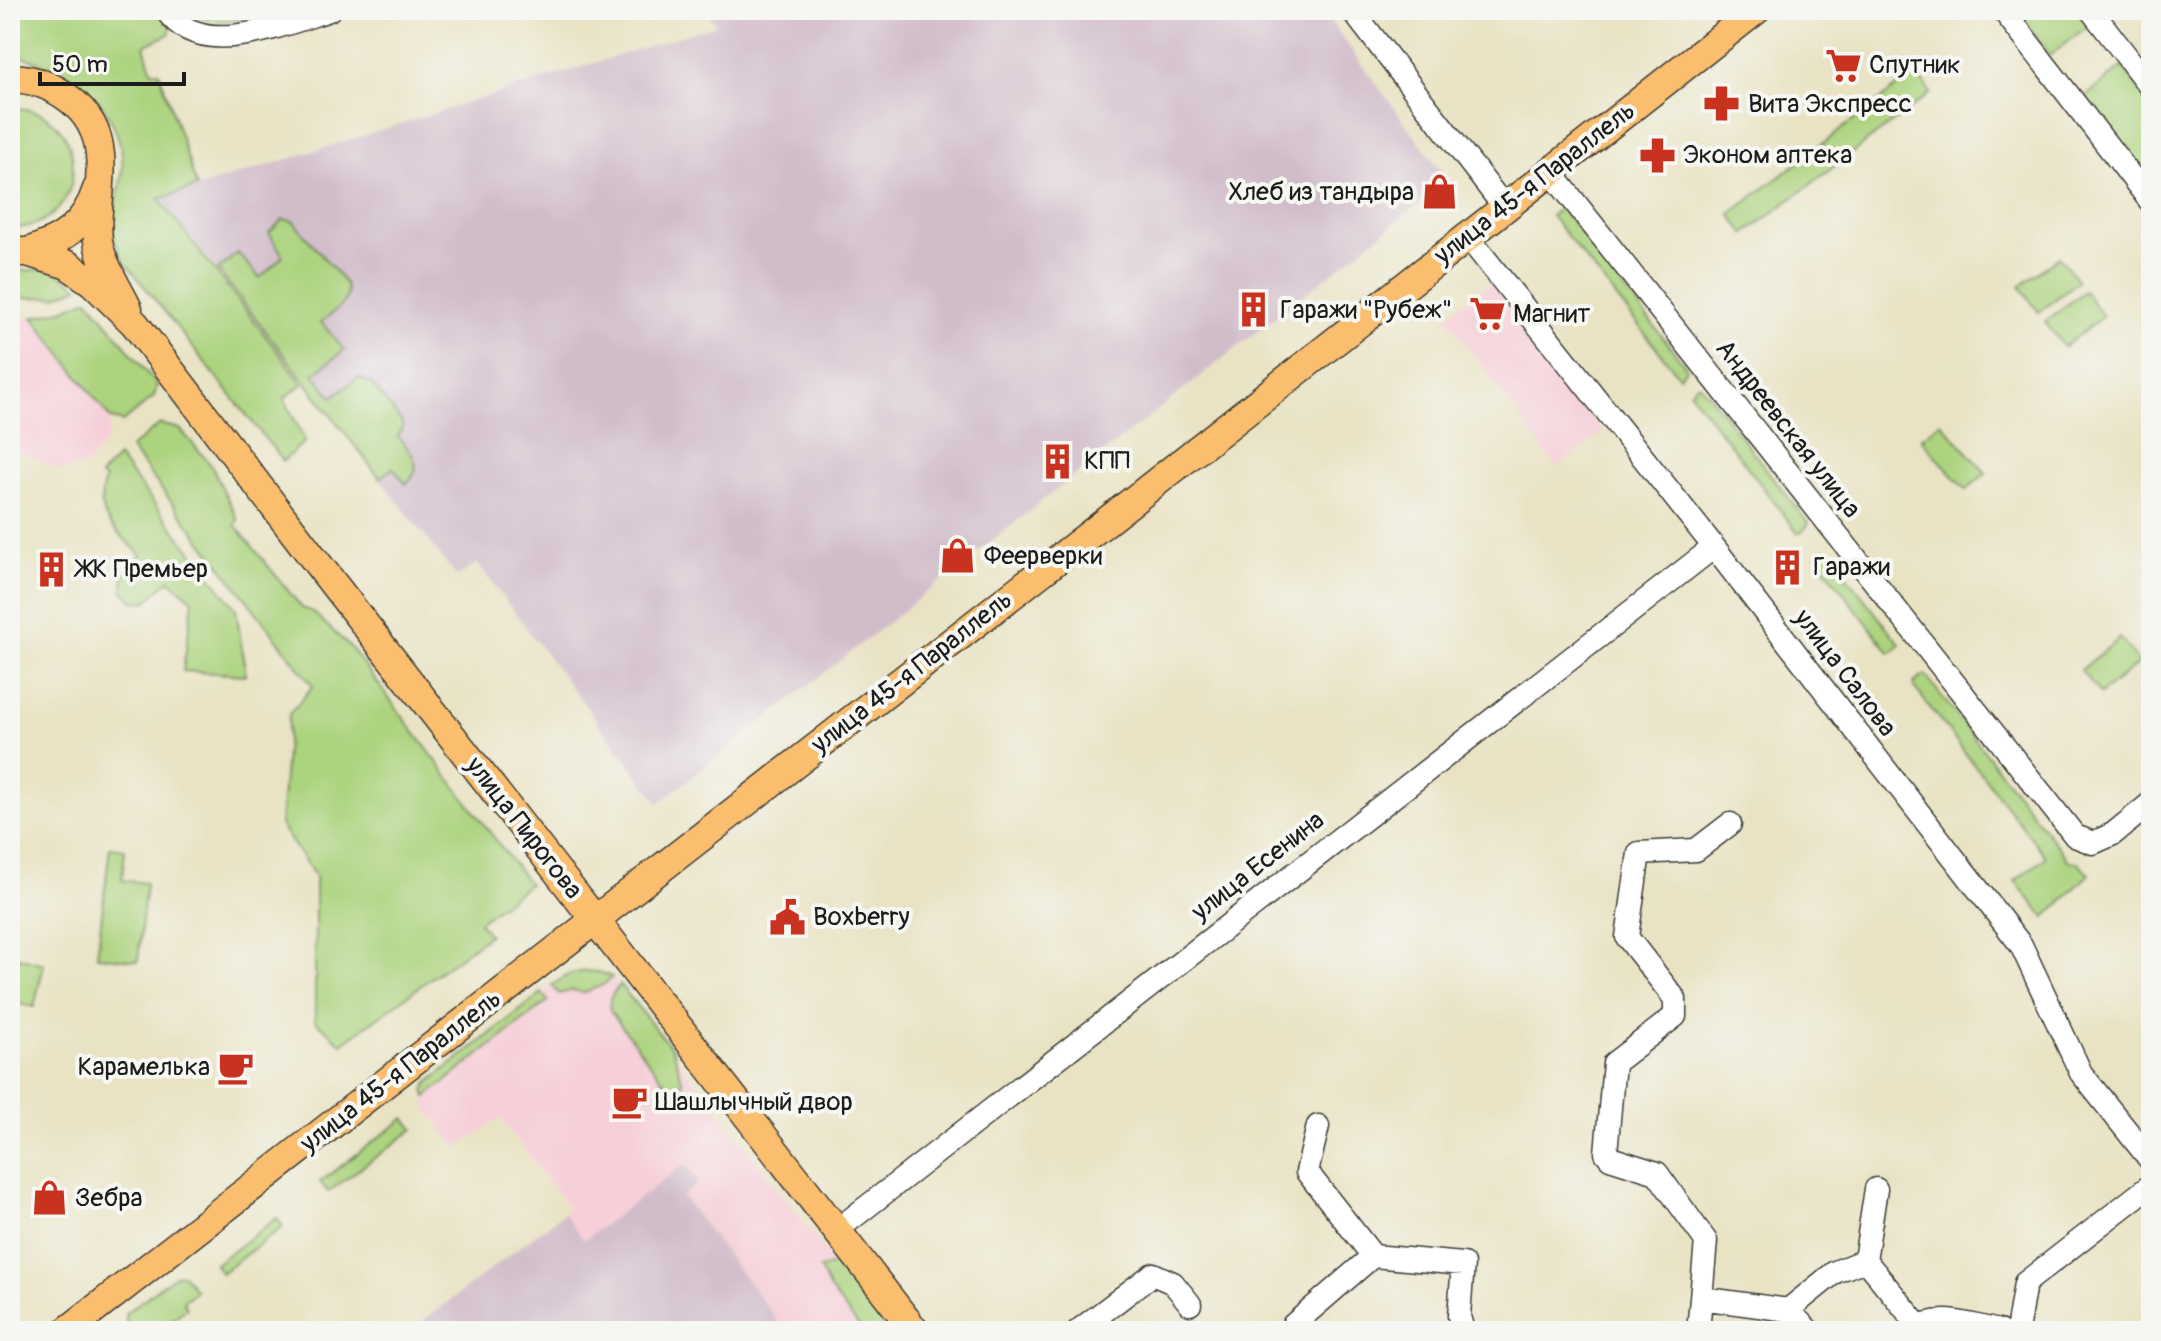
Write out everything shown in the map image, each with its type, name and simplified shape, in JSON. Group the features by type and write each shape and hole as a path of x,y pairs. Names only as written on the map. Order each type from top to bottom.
{"main road":[{"name":"улица 45-я Параллель","path":"67,1331 1756,10"},
{"name":"улица Пирогова","path":"22,79 59,90 79,106 93,128 100,152 98,244 135,324"},
{"name":"улица Пирогова","path":"18,252 53,243 75,227 92,205 100,178"},
{"name":"улица Пирогова","path":"18,252 68,265 92,282 135,324 915,1331"}],"street":[{"path":"166,10 190,33 220,38 261,31 329,10"},
{"path":"1352,10 1505,208"},
{"path":"2003,10 2151,202"},
{"path":"2091,10 2151,88"},
{"path":"10,63 22,79"},
{"name":"Андреевская улица","path":"1551,172 2075,836 2093,843 2113,834 2151,803"},
{"name":"улица Салова","path":"1468,237 1714,547 2021,945 2081,1073 2151,1161"},
{"name":"улица Есенина","path":"837,1230 1714,547"},
{"path":"1698,1331 1706,1241 1657,1173 1610,1158 1606,1153 1614,1063 1675,1016 1676,1008 1675,999 1627,937 1639,853 1696,850 1730,824"},
{"path":"1318,1126 1307,1172 1373,1256"},
{"path":"2017,1331 2025,1283 2151,1185"},
{"path":"1876,1189 1865,1260 1915,1328 1947,1319 1999,1331"},
{"path":"1292,1331 1293,1325 1373,1256 1463,1264 1459,1316 1463,1331"},
{"path":"1788,1310 1835,1272 1865,1260"},
{"path":"1078,1331 1153,1274 1173,1283 1190,1304"},
{"path":"1701,1298 1788,1310 1809,1331"}],"shaded area":[{"path":"705,10 1322,10 1448,181 659,803 477,563 457,577 161,199 716,25"},
{"path":"1491,283 1603,433 1556,467 1446,316"},
{"path":"33,317 111,419 107,440 87,464 64,471 10,451 10,319"},
{"path":"586,971 612,977 620,985 888,1331 785,1331 682,1195 584,1241 564,1213 567,1206 500,1118 456,1148 426,1107 424,1090 428,1083 552,985 570,974"},
{"path":"685,1164 699,1182 682,1196 785,1331 410,1331 564,1213 584,1240"}],"green space":[{"path":"10,10 162,10 171,28 169,34 144,46 152,71 159,71 197,187 159,199 303,384 284,398 305,441 283,461 122,258 113,225 122,174 120,143 115,128 98,101 76,80 57,69 10,52"},
{"path":"183,10 275,10 217,21"},
{"path":"2016,10 2076,10 2088,26 2050,55"},
{"path":"2122,67 2151,104 2151,185 2084,98"},
{"path":"1916,73 1931,93 1745,234 1730,214"},
{"path":"10,108 37,112 57,126 69,145 73,167 69,190 58,209 38,223 10,228"},
{"path":"1561,208 1687,368 1679,376 1551,216"},
{"path":"283,219 293,221 347,289 345,300 321,322 344,350 314,374 332,397 358,378 371,383 403,426 398,436 412,454 416,466 406,484 393,468 380,478 218,270 238,253 260,278 283,256 269,233"},
{"path":"2059,256 2078,281 2039,312 2020,287"},
{"path":"52,269 79,287 55,297 10,298 10,271"},
{"path":"2084,291 2103,316 2064,347 2045,322"},
{"path":"88,299 157,385 154,397 123,422 111,419 33,317"},
{"path":"1697,384 1809,524 1801,533 1690,392"},
{"path":"1941,422 1986,473 1966,490 1921,439"},
{"path":"160,424 180,429 211,465 238,520 235,525 302,608 313,612 351,648 529,884 479,922 489,935 342,1044 315,1021 315,876 280,825 289,714 313,686 130,448"},
{"path":"118,457 236,609 246,675 183,671 193,600 169,580 146,602 133,601 123,591 124,575 141,555 115,530 104,514 102,493 105,479 100,476"},
{"path":"1824,548 1900,644 1893,651 1889,652 1816,556"},
{"path":"2120,638 2139,663 2100,694 2081,670"},
{"path":"1923,676 2069,861 2079,863 2089,874 2045,918 2015,881 2046,857 1914,687 1914,683"},
{"path":"110,847 125,849 122,880 146,883 138,961 97,956"},
{"path":"10,955 44,964 34,1007 10,1002"},
{"path":"586,971 612,977 603,985 583,993 573,990 559,994 552,985 570,974"},
{"path":"620,985 673,1050 683,1083 673,1093 610,1011 611,996"},
{"path":"542,993 548,1001 426,1097 424,1090 428,1083"},
{"path":"405,1118 414,1129 328,1192 320,1182"},
{"path":"277,1218 283,1227 221,1273 215,1264"},
{"path":"837,1264 888,1331 862,1331 829,1288 820,1269"},
{"path":"183,1274 196,1291 183,1301 187,1308 157,1331 134,1331 126,1322 125,1314 175,1275"}],"place":[{"name":"Спутник","path":"1843,65"},
{"name":"Вита Экспресс","path":"1722,104"},
{"name":"Эконом аптека","path":"1657,155"},
{"name":"Хлеб из тандыра","path":"1440,192"},
{"name":"Гаражи \"Рубеж\"","path":"1254,310"},
{"name":"Магнит","path":"1487,314"},
{"name":"КПП","path":"1058,461"},
{"name":"Феерверки","path":"958,556"},
{"name":"Гаражи","path":"1787,567"},
{"name":"ЖК Премьер","path":"51,569"},
{"name":"Boxberry","path":"787,917"},
{"name":"Карамелька","path":"236,1067"},
{"name":"Шашлычный двор","path":"629,1102"},
{"name":"Зебра","path":"49,1198"}]}
